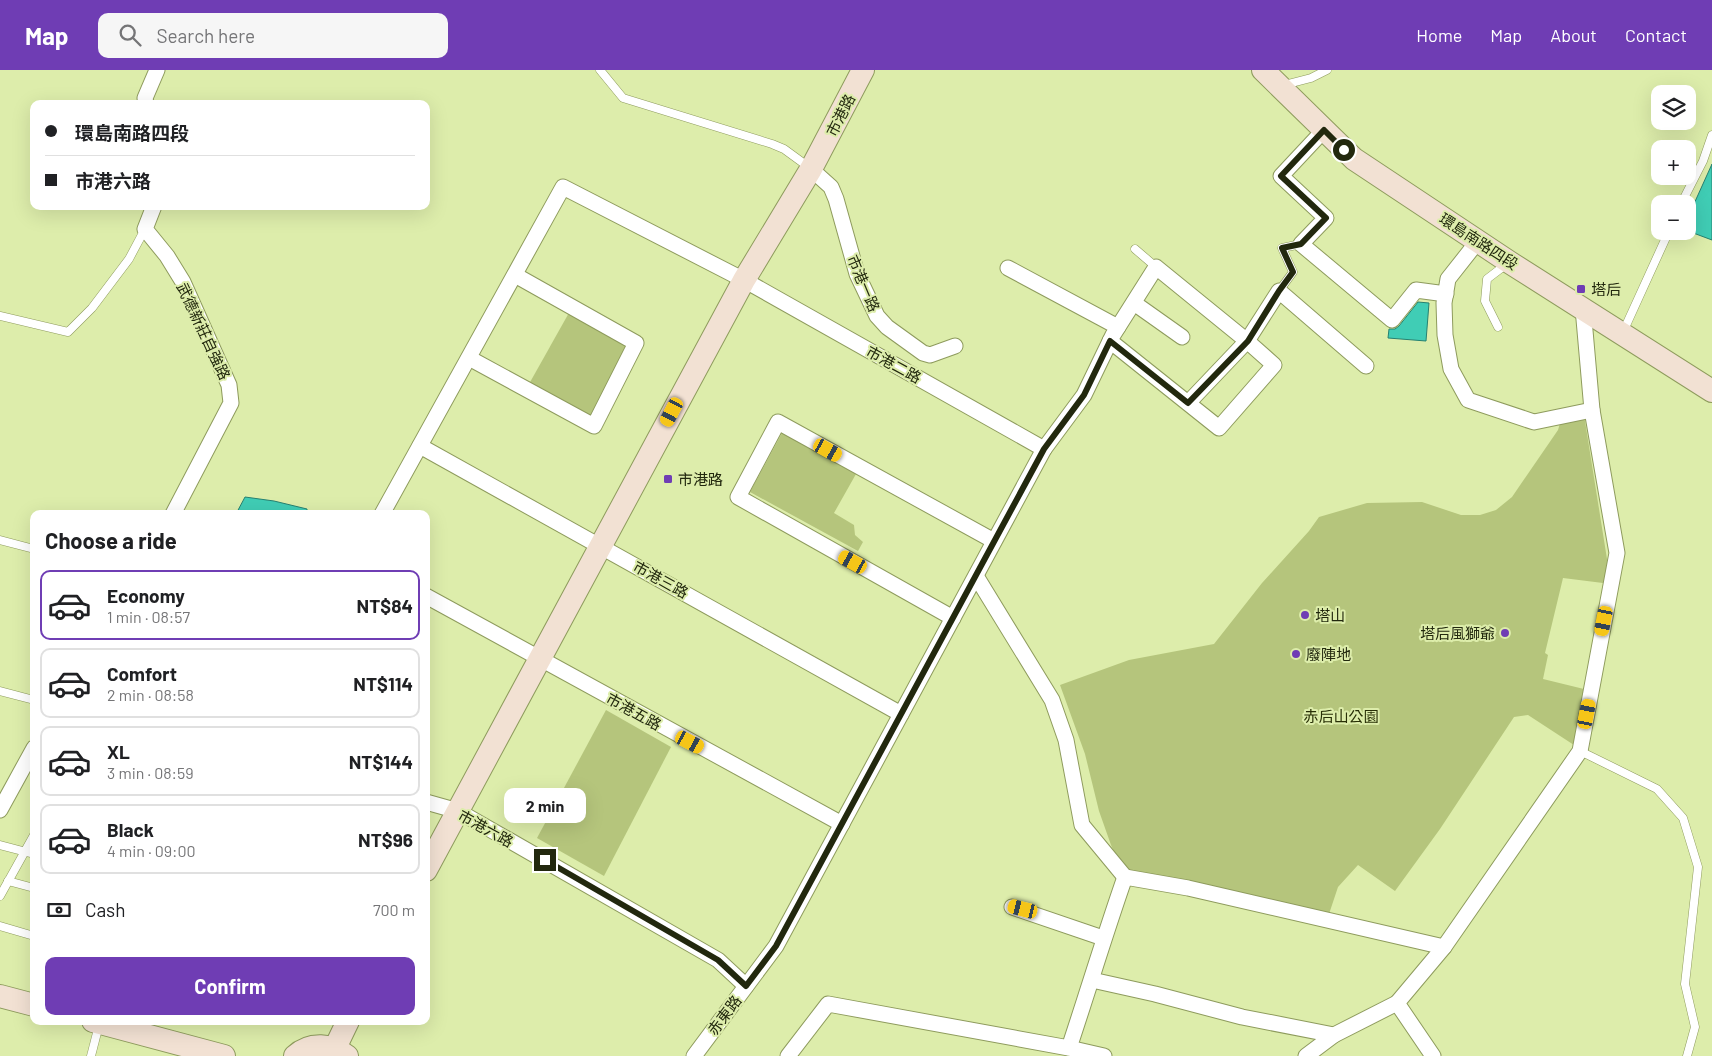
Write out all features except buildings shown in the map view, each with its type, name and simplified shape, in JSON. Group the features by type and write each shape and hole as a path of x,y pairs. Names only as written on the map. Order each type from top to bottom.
{"street":[{"path":"146,100 156,70"},
{"name":"市港路","path":"430,863 744,280 811,169 863,70"},
{"name":"環島南路四段","path":"1263,70 1354,159 1478,242 1712,391"},
{"path":"1324,130 1281,176 1326,218 1301,244 1392,320 1416,290 1446,294"},
{"name":"市港一路","path":"811,169 831,187 857,274 877,316 887,327 923,353 930,355 955,346"},
{"name":"市港二路","path":"515,275 563,188 744,280 1044,449"},
{"path":"145,229 152,210"},
{"name":"武德新莊自強路","path":"145,229 167,256 183,282 229,385 231,403 175,510"},
{"path":"1478,242 1448,279 1446,294 1445,335 1451,370 1468,400 1534,422 1592,410"},
{"path":"1110,341 1219,428 1274,365 1248,341 1156,267"},
{"name":"赤東路","path":"694,1056 776,946 1044,449 1084,395 1110,341 1156,267"},
{"path":"1008,268 1118,327"},
{"path":"384,510 515,275 636,343 594,426 469,358"},
{"path":"1188,403 1248,341 1279,291 1366,366"},
{"path":"1134,303 1182,337"},
{"path":"1306,1056 1334,1035 1397,1003 1444,947 1580,751 1617,553 1592,410 1583,308"},
{"path":"953,618 738,497 778,422 994,541"},
{"name":"市港三路","path":"420,446 901,714"},
{"path":"976,576 1052,700 1066,740 1082,826 1125,877 1188,888 1444,947"},
{"name":"市港五路","path":"430,598 842,824"},
{"path":"0,810 29,768"},
{"name":"市港六路","path":"430,803 458,811 718,960 746,986"},
{"path":"1069,1048 1092,980 1103,938 1125,877"},
{"path":"1012,907 1103,938"},
{"path":"1092,980 1242,1017 1334,1035"},
{"path":"0,996 30,1004"},
{"path":"1397,1003 1433,1056"},
{"path":"788,1056 828,1004 1104,1056"},
{"path":"107,1025 224,1056"},
{"path":"296,1056 310,1047 322,1046 341,1052 347,1025"}],"lane":[{"path":"600,70 623,98 772,144 784,149 811,169"},
{"path":"1279,86 1312,78 1327,70"},
{"path":"1686,195 1703,161 1712,135"},
{"path":"0,316 68,332 92,308 129,259 145,229"},
{"path":"1622,333 1665,240"},
{"path":"1279,291 1293,272 1282,248 1301,244"},
{"path":"1135,249 1156,267"},
{"path":"1498,327 1485,301 1487,280 1509,262"},
{"path":"0,540 30,548"},
{"path":"0,691 30,699"},
{"path":"1580,751 1657,789 1683,818 1698,867 1686,984 1695,1027 1687,1056"},
{"path":"0,896 30,842"},
{"path":"0,845 30,853"},
{"path":"8,881 30,887"},
{"path":"0,926 30,935"},
{"path":"91,1056 96,1025"}],"green space":[{"path":"570,311 631,345 591,418 529,384"},
{"name":"赤后山公園","path":"1584,415 1611,584 1563,578 1545,653 1548,655 1543,679 1588,690 1577,747 1528,715 1514,717 1440,829 1395,891 1358,865 1338,887 1327,920 1125,877 1099,811 1085,754 1060,685 1129,660 1214,644 1262,583 1309,531 1319,517 1367,503 1422,502 1461,515 1480,515 1496,510 1512,497 1558,430 1561,420"},
{"path":"782,433 856,474 834,513 854,525 855,535 863,542 858,551 750,492"},
{"path":"606,710 671,747 604,876 537,838"}],"place":[{"name":"塔后","path":"1581,289"},
{"name":"市港路","path":"668,479"},
{"name":"塔山","path":"1305,615"},
{"name":"塔后風獅爺","path":"1505,633"},
{"name":"廢陣地","path":"1296,654"}],"route":[{"path":"545,860 718,960 746,986 776,946 1044,449 1084,395 1110,341 1188,403 1248,341 1293,272 1282,248 1301,244 1326,218 1281,176 1324,130 1344,150"}]}
